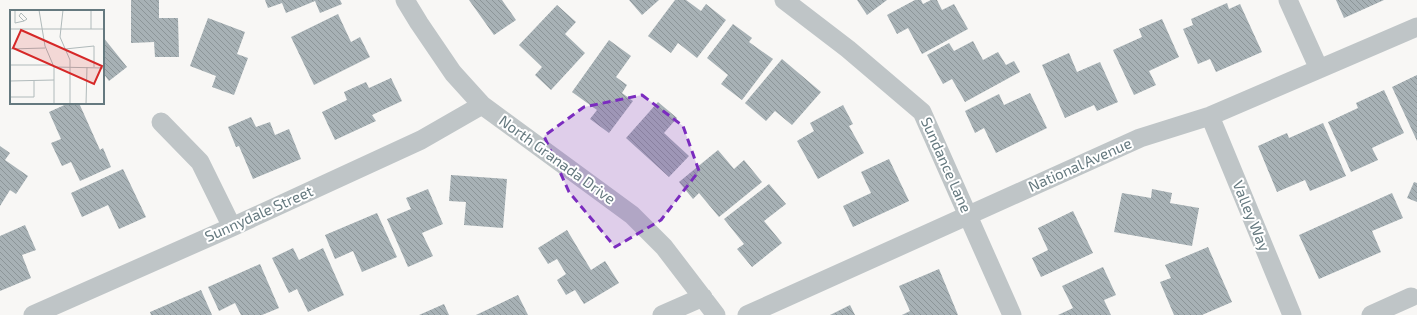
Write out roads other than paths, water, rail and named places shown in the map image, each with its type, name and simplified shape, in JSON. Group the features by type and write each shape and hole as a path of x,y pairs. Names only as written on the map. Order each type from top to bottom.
{"street":[{"name":"North Granada Drive","path":"405,0 453,73 482,105 632,215 664,247 716,315"},
{"name":"Sundance Lane","path":"784,0 848,49 922,112 1012,315"},
{"path":"1288,0 1318,69"},
{"name":"National Avenue","path":"747,315 1140,138 1210,116 1417,26"},
{"name":"Sunnydale Street","path":"33,315 421,140 482,105"},
{"name":"Valley Way","path":"1210,116 1292,315"},
{"path":"161,122 200,162 232,226"},
{"path":"662,315 703,297"},
{"path":"1370,315 1411,297"}]}
